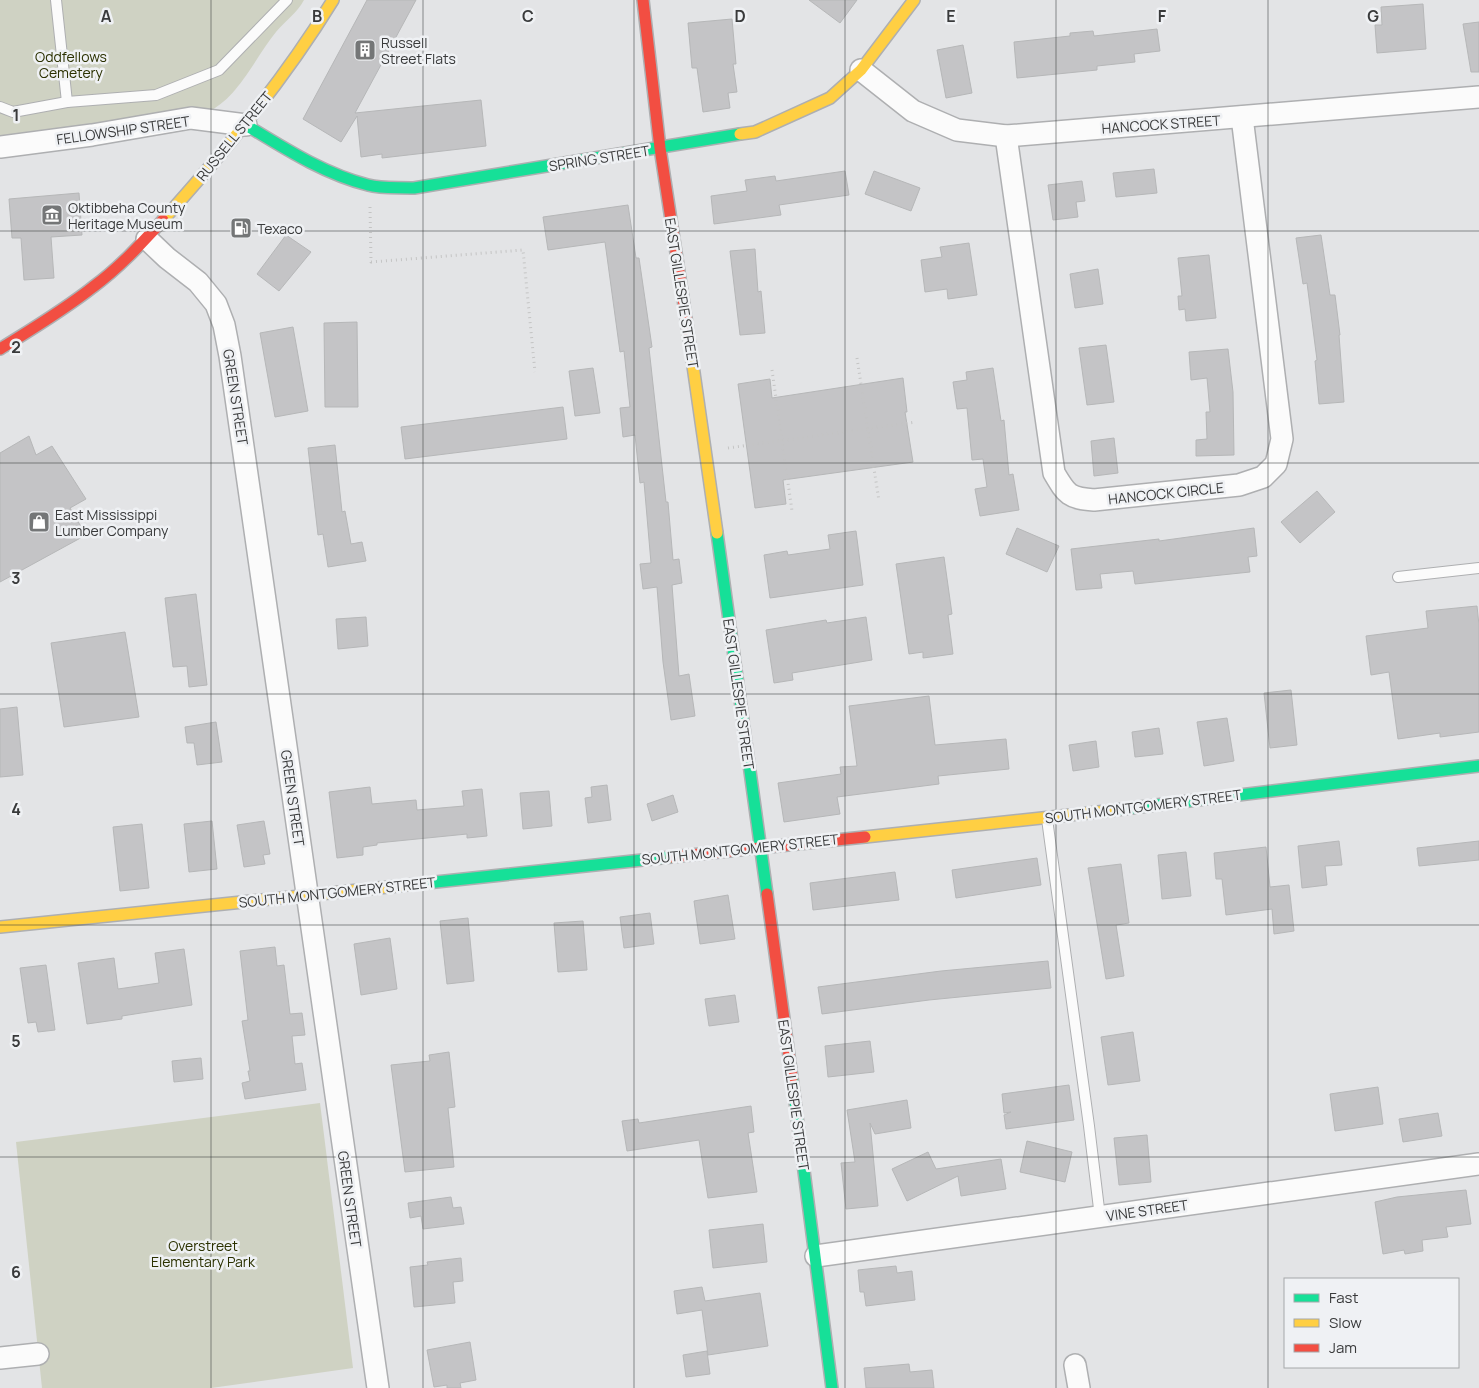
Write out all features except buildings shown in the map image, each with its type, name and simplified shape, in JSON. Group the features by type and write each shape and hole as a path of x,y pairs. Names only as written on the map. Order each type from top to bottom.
{"street":[{"name":"RUSSELL STREET","path":"0,349 52,316 105,278 147,239 246,125 316,29 333,0"},
{"name":"EAST GILLESPIE STREET","path":"643,0 660,148 702,427 761,847 832,1388"},
{"name":"SPRING STREET","path":"246,125 307,161 326,169 369,185 414,188 755,132 830,98 861,70 914,0"},
{"name":"HANCOCK STREET","path":"861,70 913,111 957,130 1006,136 1479,97"},
{"name":"HANCOCK CIRCLE","path":"1006,136 1054,474 1064,491 1076,499 1094,500 1239,485 1263,477 1276,464 1282,439 1242,117"},
{"name":"FELLOWSHIP STREET","path":"0,147 92,135 191,118 246,125"},
{"name":"GREEN STREET","path":"147,239 167,258 198,282 216,304 224,325 238,399 378,1388"},
{"name":"SOUTH MONTGOMERY STREET","path":"0,927 1047,818 1479,766"},
{"name":"VINE STREET","path":"816,1256 1479,1164"},
{"path":"0,1358 38,1354"},
{"path":"1075,1365 1079,1388"}],"lane":[{"path":"56,0 67,102"},
{"path":"0,107 14,112 67,102 156,95 219,70 287,0"},
{"path":"1398,577 1479,568"},
{"path":"1047,818 1100,1216"}],"path":[{"path":"370,200 371,262 523,250 535,372"},
{"path":"857,358 879,501"},
{"path":"772,370 792,511"},
{"path":"728,448 916,422"}],"green space":[{"name":"Oddfellows Cemetery","path":"0,0 304,0 269,41 230,96 211,110 0,137"},
{"name":"Overstreet Elementary Park","path":"320,1103 353,1368 211,1388 42,1388 16,1142"}],"traffic: fast":[{"path":"246,125 305,160 336,174 368,185 391,188 414,188 740,134"},
{"path":"717,533 767,894"},
{"path":"1107,811 1479,766"},
{"path":"417,884 671,857"},
{"path":"792,1078 832,1388"}],"traffic: slow":[{"path":"163,220 209,168 274,87 333,0"},
{"path":"740,134 755,132 830,98 861,70 914,0"},
{"path":"688,331 717,533"},
{"path":"865,837 1107,811"},
{"path":"0,927 417,884"}],"traffic: jam":[{"path":"643,0 660,148 688,331"},
{"path":"0,349 103,280 163,220"},
{"path":"671,857 865,837"},
{"path":"767,894 792,1078"}],"place":[{"name":"Russell Street Flats","path":"365,50"},
{"name":"Oktibbeha County Heritage Museum","path":"52,215"},
{"name":"Texaco","path":"241,228"},
{"name":"East Mississippi Lumber Company","path":"39,522"}]}
